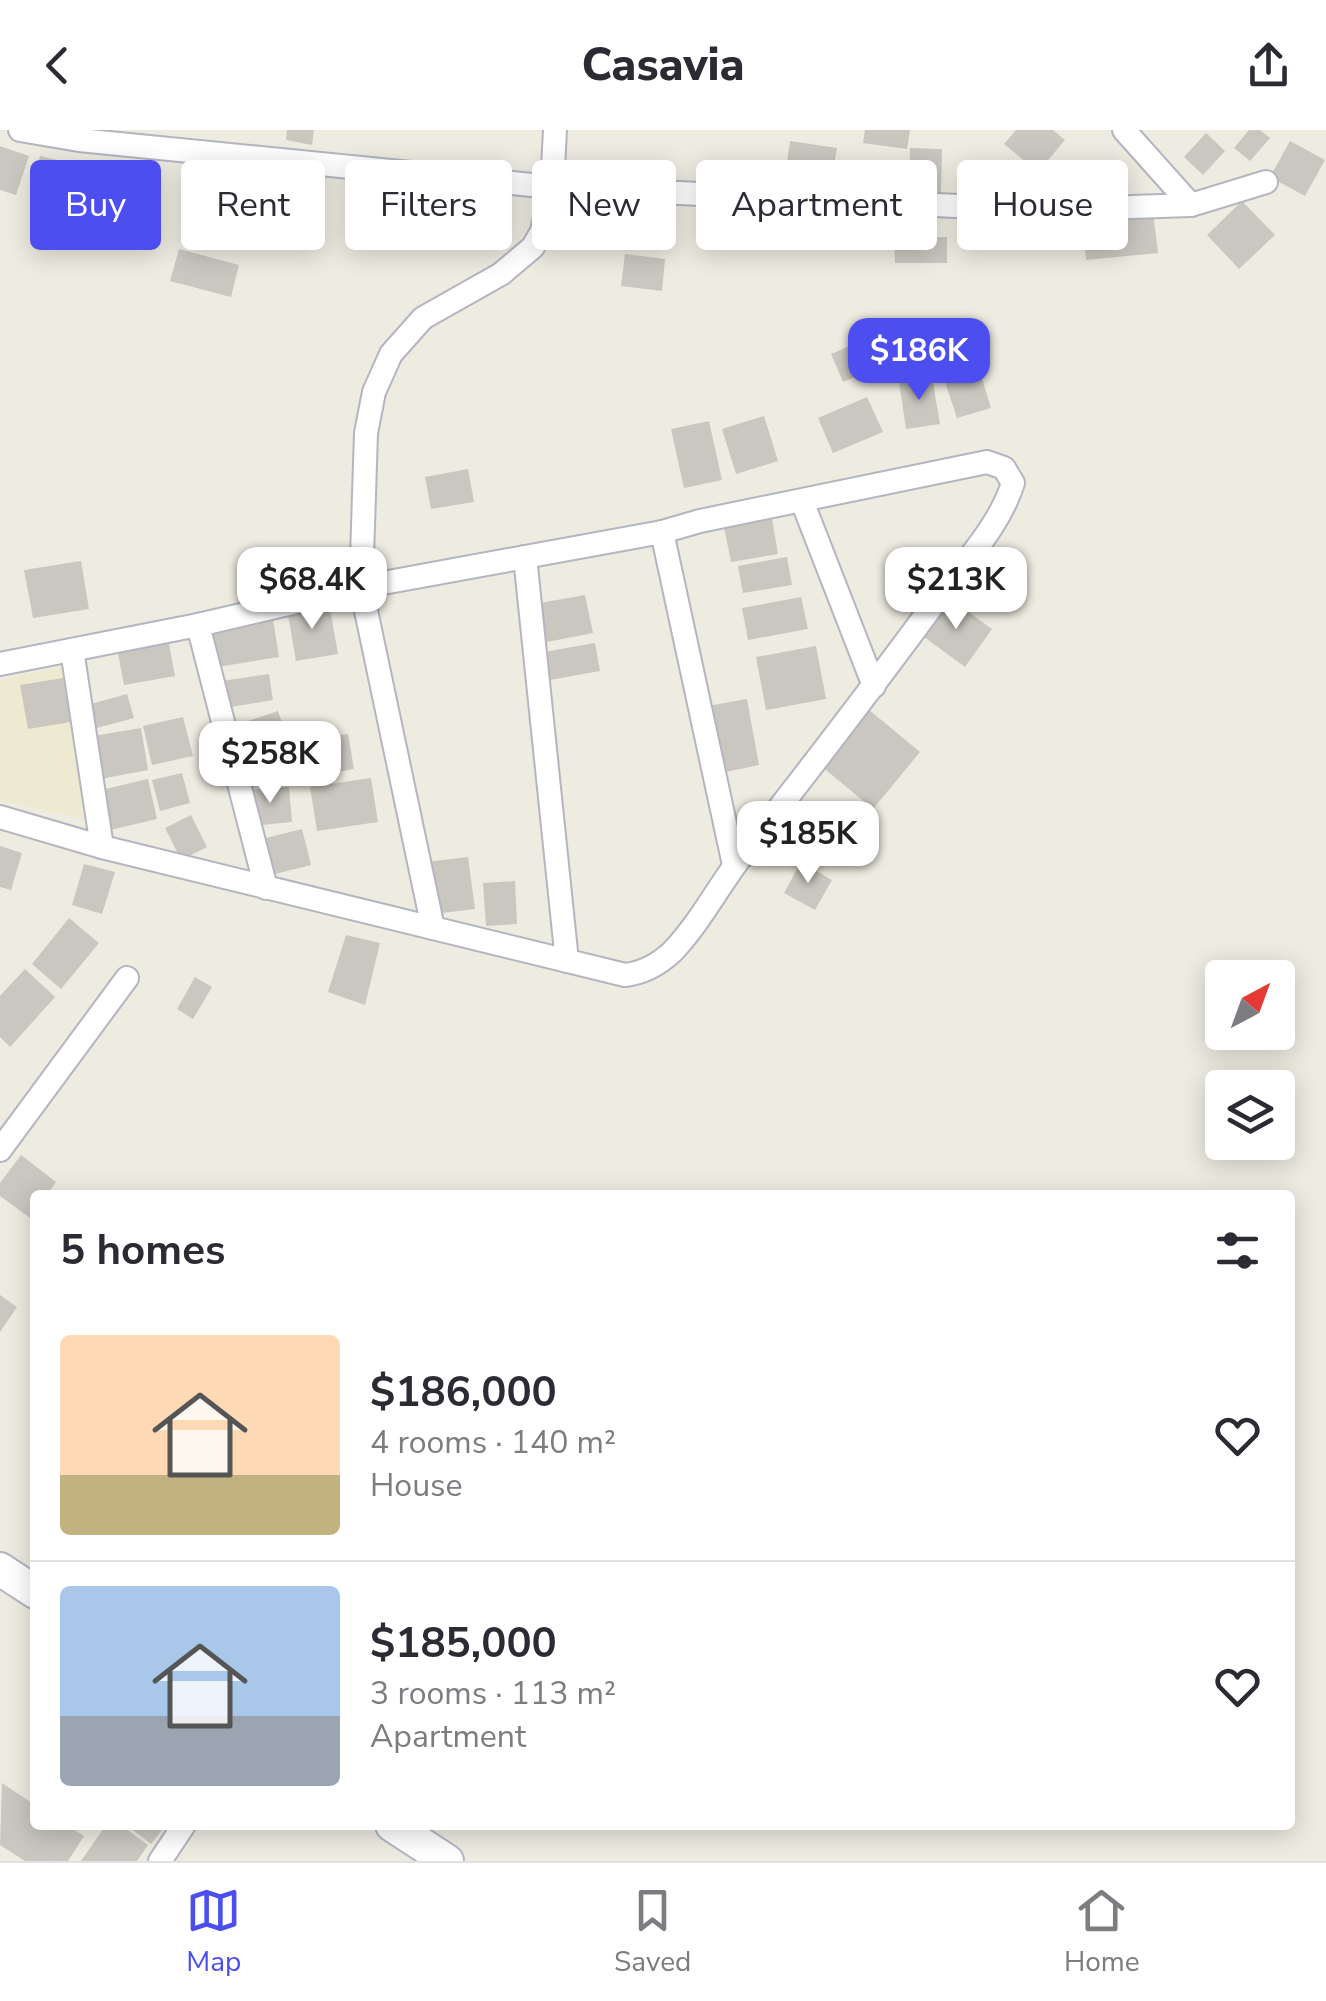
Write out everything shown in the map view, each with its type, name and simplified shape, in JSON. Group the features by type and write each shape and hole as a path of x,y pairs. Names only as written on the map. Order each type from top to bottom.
{"street":[{"path":"20,130 79,140 532,185"},
{"path":"553,160 555,130"},
{"path":"1124,130 1190,205"},
{"path":"676,193 1042,210 1190,205 1266,182"},
{"path":"433,928 361,587 366,433 374,392 391,354 423,318 501,274 532,248"},
{"path":"0,664 198,625 361,587 662,532 986,462 1004,468 1013,483 994,521 874,686 734,865 688,934 649,968 625,976 102,847 0,818"},
{"path":"802,501 874,686"},
{"path":"662,532 734,865"},
{"path":"524,558 567,960"},
{"path":"198,625 266,888"},
{"path":"72,650 102,847"},
{"path":"0,1150 127,978"},
{"path":"0,1569 30,1589"},
{"path":"160,1861 181,1830"},
{"path":"400,1830 446,1861"}],"shaded area":[{"path":"67,666 88,820 0,800 0,679"}],"building":[{"path":"287,130 314,130 312,145 286,140"},
{"path":"865,130 910,130 907,149 863,143"},
{"path":"1016,130 1053,130 1065,140 1048,160 1023,160 1004,144"},
{"path":"1249,130 1260,130 1270,138 1250,161 1234,148"},
{"path":"1206,133 1225,151 1203,175 1184,157"},
{"path":"790,141 837,148 835,160 787,160"},
{"path":"1290,141 1325,160 1305,196 1270,177"},
{"path":"0,146 29,156 16,195 0,190"},
{"path":"910,148 942,149 941,192 937,192 937,160 910,160"},
{"path":"1242,201 1275,235 1239,269 1207,235"},
{"path":"1153,212 1158,253 1086,260 1085,250 1128,250 1128,214"},
{"path":"937,237 947,237 947,263 895,263 894,250 937,250"},
{"path":"179,249 239,265 231,297 170,281"},
{"path":"625,254 665,259 662,291 621,286"},
{"path":"861,341 873,369 843,382 831,354"},
{"path":"980,372 991,408 957,418 945,382"},
{"path":"932,377 940,424 906,429 899,382"},
{"path":"867,397 883,432 833,453 818,418"},
{"path":"764,416 778,461 736,474 722,429"},
{"path":"709,421 722,480 684,488 671,429"},
{"path":"468,469 474,502 431,509 425,477"},
{"path":"771,513 778,554 731,562 723,522"},
{"path":"787,557 792,585 743,593 738,566"},
{"path":"81,561 89,609 33,618 24,570"},
{"path":"585,595 593,633 547,642 540,603"},
{"path":"801,597 808,629 748,640 742,608"},
{"path":"948,597 992,629 965,667 920,634"},
{"path":"329,603 338,654 296,661 287,609"},
{"path":"272,614 279,657 211,668 204,625"},
{"path":"167,634 175,676 124,685 116,643"},
{"path":"595,643 600,671 550,680 544,652"},
{"path":"816,646 826,699 766,710 756,657"},
{"path":"269,674 273,700 225,708 221,681"},
{"path":"63,678 71,722 28,729 20,685"},
{"path":"127,694 134,718 93,729 87,705"},
{"path":"747,699 759,765 721,773 708,706"},
{"path":"868,709 920,752 873,809 820,765"},
{"path":"278,711 287,738 238,753 230,727"},
{"path":"183,717 193,756 152,765 143,726"},
{"path":"141,728 148,770 95,780 87,737"},
{"path":"348,734 354,769 307,777 301,741"},
{"path":"286,752 287,774 250,775 250,754"},
{"path":"182,773 190,803 160,811 152,780"},
{"path":"371,778 378,822 317,831 310,787"},
{"path":"148,779 157,819 106,831 97,791"},
{"path":"289,787 292,822 252,826 249,790"},
{"path":"191,815 207,847 181,860 165,828"},
{"path":"302,829 311,865 267,876 258,840"},
{"path":"0,846 22,853 11,890 0,887"},
{"path":"468,857 475,909 434,914 426,862"},
{"path":"801,862 832,880 815,910 784,893"},
{"path":"84,864 115,872 102,914 72,905"},
{"path":"515,881 517,924 486,926 483,883"},
{"path":"69,918 99,943 61,989 32,964"},
{"path":"346,935 380,943 365,1005 328,992"},
{"path":"25,969 55,997 10,1047 0,1037 0,996"},
{"path":"195,977 212,987 193,1019 177,1009"},
{"path":"21,1155 56,1182 50,1190 30,1190 30,1218 0,1196 0,1183"},
{"path":"0,1295 17,1307 0,1332"},
{"path":"2,1783 30,1802 30,1830 74,1830 84,1836 68,1861 25,1861 0,1845"},
{"path":"103,1830 128,1830 148,1845 137,1861 81,1861"},
{"path":"133,1830 162,1830 151,1844"}]}
